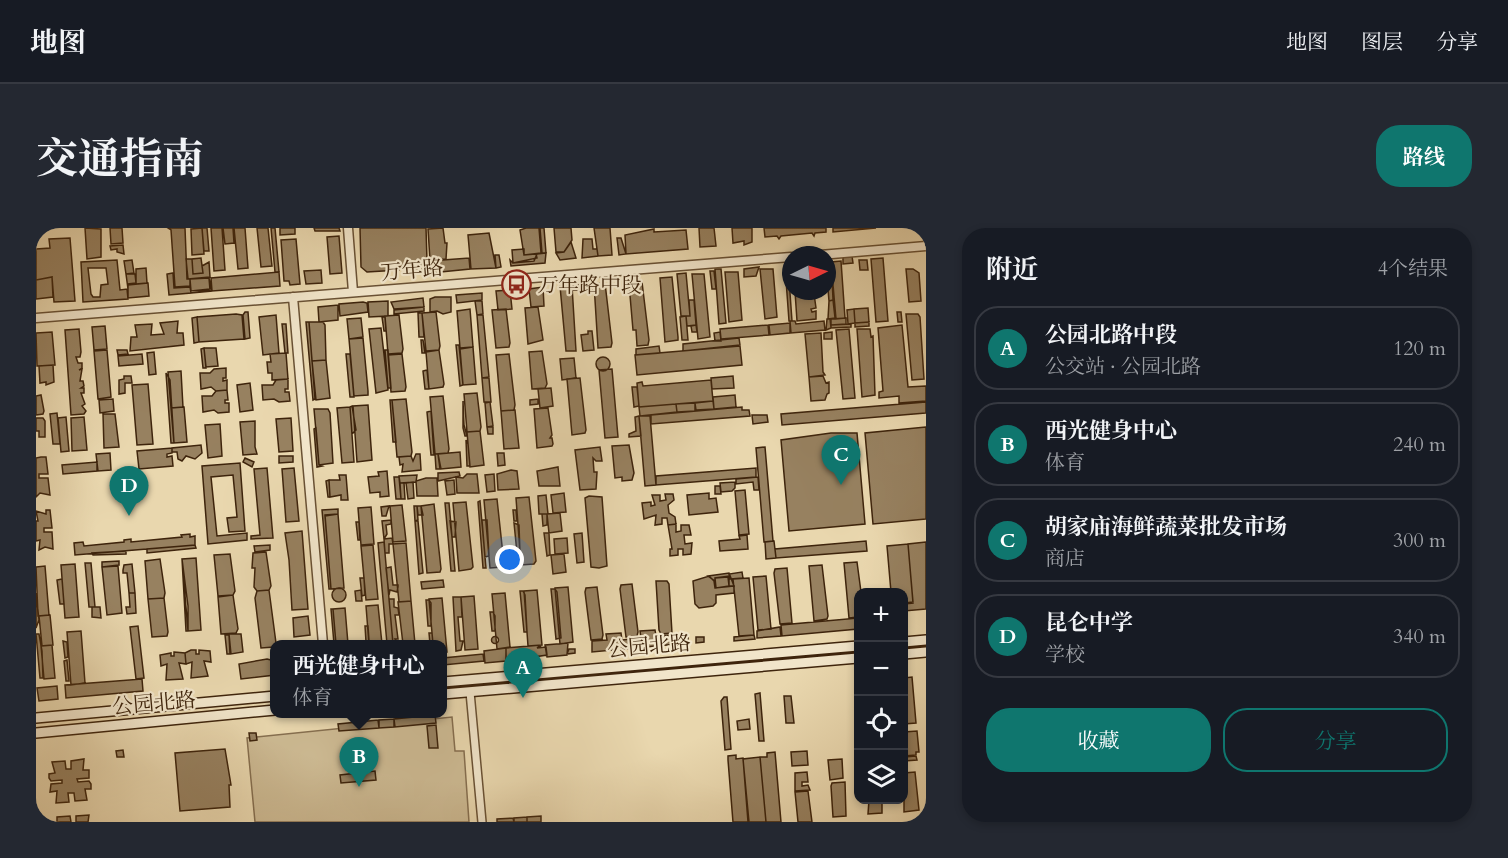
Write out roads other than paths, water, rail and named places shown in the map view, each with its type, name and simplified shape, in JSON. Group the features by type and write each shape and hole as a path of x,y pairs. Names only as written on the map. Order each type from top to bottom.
{"main road":[{"path":"908,642 926,640"},
{"name":"公园北路","path":"447,682 854,646"},
{"path":"908,654 926,652"},
{"name":"公园北路","path":"447,694 854,658"},
{"name":"公园北路","path":"36,718 270,696"},
{"name":"公园北路","path":"36,733 270,710"}],"street":[{"path":"348,228 353,292"},
{"path":"836,254 926,246"},
{"name":"万年路","path":"36,318 782,258"},
{"path":"293,297 322,640"},
{"path":"470,692 482,822"}],"place":[{"name":"万年路中段","path":"516,285"},
{"name":"胡家庙海鲜蔬菜批发市场","path":"841,485"},
{"name":"昆仑中学","path":"129,516"},
{"name":"公园北路中段","path":"523,698"},
{"name":"西光健身中心","path":"359,787"}]}
